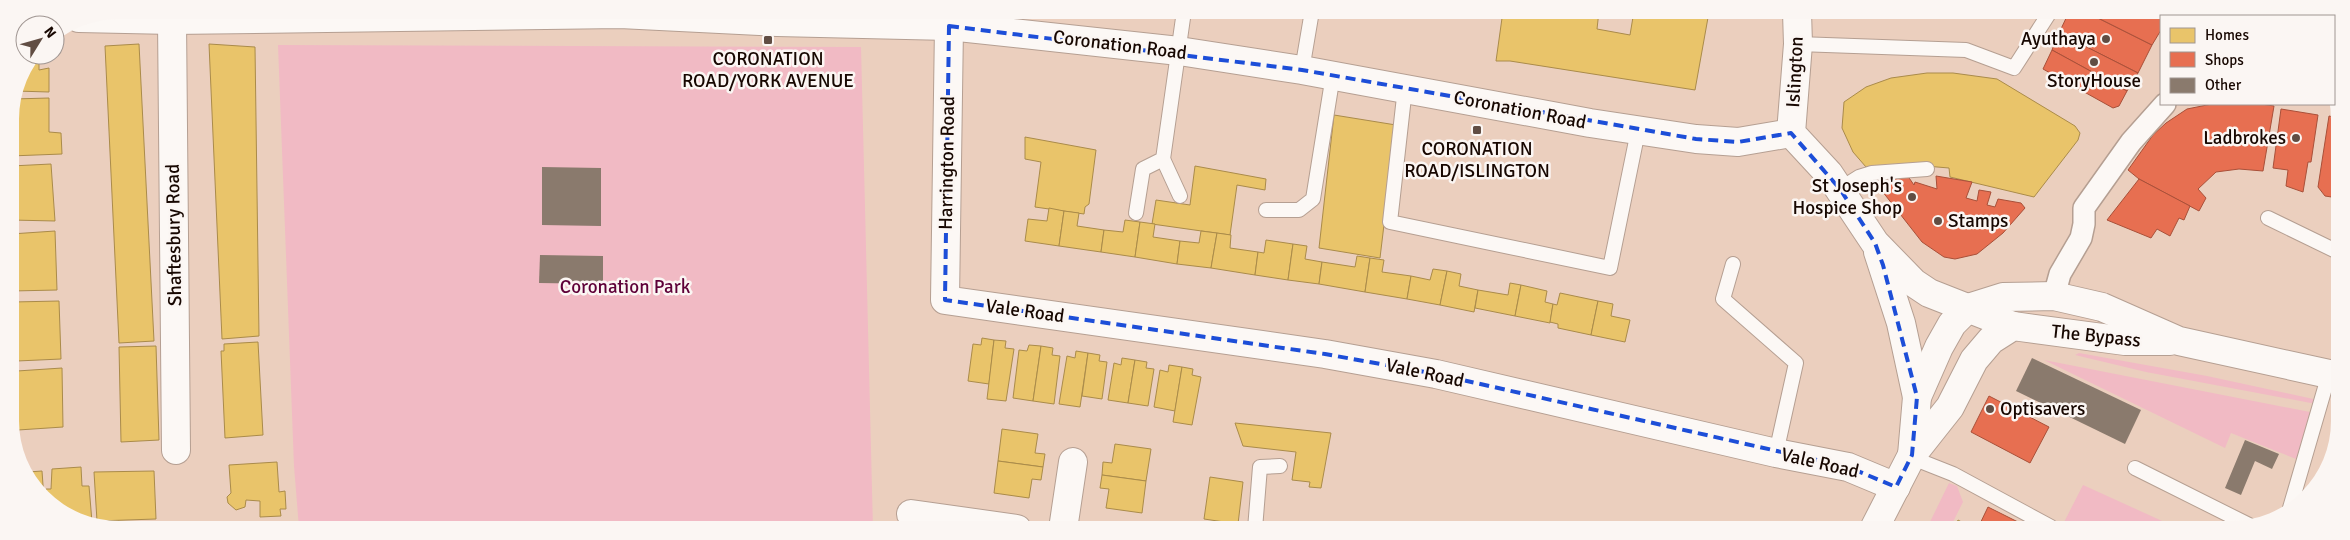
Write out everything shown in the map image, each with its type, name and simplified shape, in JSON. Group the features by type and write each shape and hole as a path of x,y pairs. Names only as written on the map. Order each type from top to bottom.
{"main road":[{"name":"Coronation Road","path":"126,19 247,19"},
{"name":"Coronation Road","path":"829,19 949,26 1179,52 1333,75 1696,140 1738,142 1791,133"},
{"name":"Islington","path":"1791,133 1798,44 1797,19"},
{"name":"Shaftesbury Road","path":"172,20 176,450"},
{"name":"Harrington Road","path":"945,300 949,26"},
{"path":"1791,133 1840,189 1875,243 1914,283 1929,292 2013,326"},
{"path":"1875,243 1901,323 1917,397"},
{"name":"The Bypass","path":"1968,308 2003,297 2054,296 2102,307 2179,341 2331,375"},
{"name":"Vale Road","path":"945,300 1325,354 1436,374 1776,453 1848,467 1896,487"},
{"path":"1911,456 1917,397 1939,347 1952,324 1968,308"},
{"path":"1879,521 1911,456 1950,407 1974,360 1991,340 2013,326"},
{"name":"The Bypass","path":"2013,326 2125,341 2179,341"},
{"path":"1064,521 1073,462"},
{"path":"911,514 960,521"}],"street":[{"path":"2054,296 2060,274 2081,238 2084,224 2084,208 2131,142 2164,105"}],"lane":[{"path":"1180,196 1162,159 1183,19"},
{"path":"1302,70 1311,19"},
{"path":"1798,44 1966,50 2014,68 2046,19"},
{"path":"1266,210 1299,210 1313,200 1333,75"},
{"path":"1405,88 1390,222 1610,268 1638,131"},
{"path":"1136,213 1143,169 1162,159"},
{"path":"1840,189 1859,177 1872,173 1927,169"},
{"path":"2268,218 2331,249"},
{"path":"1733,264 1723,299 1796,363 1776,453"},
{"path":"2293,499 2331,381"},
{"path":"1911,456 1953,474 2040,521"},
{"path":"1256,521 1260,467 1280,466"},
{"path":"2134,468 2239,521"}],"highlighted area":[{"path":"949,26 1302,70 1696,139 1738,142 1791,133 1840,189 1875,243 1883,265 1917,397 1912,455 1896,487 1848,467 1436,374 1325,354 945,300"}],"green space":[{"name":"Coronation Park","path":"278,45 861,47 873,521 298,521 294,466"},
{"path":"2079,353 2207,376 2318,400 2316,404 2146,372 2075,355"},
{"path":"2044,360 2315,413 2296,459 2231,433 2225,448"},
{"path":"1949,483 1957,486 1963,502 1954,521 1930,521"},
{"path":"2083,485 2162,521 2065,521"}],"building: Homes":[{"path":"1502,19 1598,19 1597,29 1630,35 1633,19 1708,19 1695,90 1510,61 1496,61"},
{"path":"139,44 154,341 119,343 105,46"},
{"path":"209,44 255,47 259,336 222,339"},
{"path":"35,65 39,65 39,70 49,68 49,92 23,91"},
{"path":"1927,73 1953,73 1997,79 2075,126 2080,133 2078,140 2034,197 1950,177 1949,168 1902,164 1866,167 1853,152 1842,128 1844,102 1866,87 1891,78"},
{"path":"49,98 49,132 61,133 62,154 19,156 19,113 21,99"},
{"path":"1334,115 1396,125 1380,258 1319,248"},
{"path":"1025,137 1096,150 1089,204 1085,207 1084,214 1035,207 1041,162 1025,159"},
{"path":"51,164 55,221 19,220 19,166"},
{"path":"1195,166 1266,179 1265,190 1237,185 1230,235 1152,224 1156,200 1190,205"},
{"path":"1049,208 1064,211 1059,246 1025,241 1028,219 1047,221"},
{"path":"1064,211 1079,213 1077,226 1104,230 1101,252 1059,246"},
{"path":"1125,220 1140,222 1135,257 1101,252 1104,230 1123,232"},
{"path":"1140,222 1155,224 1153,237 1180,241 1177,264 1135,257"},
{"path":"55,231 57,290 19,291 19,233"},
{"path":"1201,231 1217,233 1211,268 1177,264 1180,241 1199,243"},
{"path":"1217,233 1231,235 1230,248 1258,252 1255,275 1211,268"},
{"path":"1266,240 1293,244 1288,280 1255,275 1258,252 1264,253"},
{"path":"1293,244 1307,246 1305,259 1322,262 1319,284 1288,280"},
{"path":"1357,256 1370,258 1365,292 1319,284 1322,262 1355,267"},
{"path":"1370,258 1384,260 1382,272 1411,276 1407,299 1365,292"},
{"path":"1433,269 1447,271 1440,305 1407,299 1411,276 1430,280"},
{"path":"1447,271 1461,274 1459,286 1478,290 1474,312 1440,305"},
{"path":"1510,283 1521,285 1515,316 1475,308 1478,290 1508,295"},
{"path":"1521,285 1547,291 1545,302 1553,304 1550,323 1515,316"},
{"path":"1560,293 1598,301 1591,335 1558,328 1558,324 1550,322 1553,304 1557,305"},
{"path":"59,301 61,359 19,361 19,302"},
{"path":"1598,301 1613,304 1611,316 1630,320 1625,342 1591,335"},
{"path":"982,338 994,340 989,384 968,381 973,344 981,345"},
{"path":"994,340 1006,341 1005,348 1014,349 1006,401 987,399"},
{"path":"258,342 263,435 225,438 221,351 224,351 224,344"},
{"path":"1029,345 1041,346 1033,401 1013,398 1019,350 1027,351"},
{"path":"156,346 159,440 121,442 119,347"},
{"path":"1041,346 1053,348 1052,355 1060,356 1054,404 1033,401"},
{"path":"1076,351 1088,353 1080,407 1059,404 1067,356 1075,358"},
{"path":"1088,353 1100,355 1099,361 1107,362 1102,399 1082,396"},
{"path":"1122,358 1135,360 1128,403 1108,400 1114,363 1121,365"},
{"path":"1135,360 1147,362 1146,368 1154,369 1148,406 1128,403"},
{"path":"1169,365 1182,367 1175,411 1154,407 1160,370 1168,372"},
{"path":"1182,367 1193,369 1192,375 1201,377 1192,425 1173,422"},
{"path":"62,368 63,427 20,430 19,371"},
{"path":"1235,423 1331,433 1321,488 1309,487 1310,482 1292,480 1296,452 1243,446"},
{"path":"1002,429 1038,434 1035,453 1045,454 1043,467 998,461"},
{"path":"1115,444 1151,449 1146,481 1102,475 1103,462 1112,463"},
{"path":"998,461 1043,467 1041,480 1032,479 1029,498 994,493"},
{"path":"277,462 279,492 285,491 286,509 280,509 281,516 260,517 260,501 246,500 245,507 236,510 228,503 227,497 231,493 229,465"},
{"path":"81,467 82,486 89,486 92,517 69,508 48,492 46,489 51,489 52,469"},
{"path":"42,471 43,486 40,482 32,472"},
{"path":"154,471 156,519 110,521 97,518 94,472"},
{"path":"1102,475 1146,481 1142,513 1106,508 1109,489 1100,488"},
{"path":"1210,477 1243,482 1238,521 1204,519"}],"building: Shops":[{"name":"Ayuthaya","path":"2066,19 2100,19 2152,45 2138,73 2059,33"},
{"path":"2100,19 2160,19 2160,32 2152,45"},
{"name":"StoryHouse","path":"2059,33 2138,73 2127,91 2052,50"},
{"path":"2052,50 2127,91 2119,106 2113,108 2043,69"},
{"path":"2207,105 2274,106 2263,171 2239,169 2216,172 2198,189 2206,198 2199,211 2139,179 2128,170 2153,135 2166,123 2187,109"},
{"name":"Ladbrokes","path":"2281,109 2318,115 2311,162 2308,162 2303,192 2286,186 2288,170 2273,168"},
{"path":"2329,116 2331,119 2331,197 2325,196 2318,187"},
{"path":"1907,175 1914,185 1915,182 1937,189 1936,176 1972,182 1966,198 1977,201 1979,190 1991,192 1987,205 1995,207 1998,199 2021,203 2025,208 2003,233 1977,254 1955,259 1944,257 1922,242 1875,182 1875,179"},
{"path":"2139,179 2190,206 2184,220 2179,218 2170,236 2157,229 2151,238 2107,220"},
{"path":"1989,396 2049,427 2030,463 1971,432"},
{"path":"1988,507 2016,521 1981,521"}],"building: Other":[{"path":"542,167 601,168 601,226 542,225"},
{"path":"540,255 603,256 603,284 539,283"},
{"path":"2032,358 2141,410 2125,444 2016,391"},
{"path":"2245,440 2279,454 2272,469 2255,461 2241,495 2225,488"}],"place":[{"name":"Ayuthaya","path":"2106,39"},
{"name":"CORONATION ROAD/YORK AVENUE","path":"768,40"},
{"name":"StoryHouse","path":"2094,62"},
{"name":"CORONATION ROAD/ISLINGTON","path":"1477,130"},
{"name":"Ladbrokes","path":"2296,138"},
{"name":"St Joseph's Hospice Shop","path":"1912,197"},
{"name":"Stamps","path":"1938,221"},
{"name":"Optisavers","path":"1990,409"}]}
